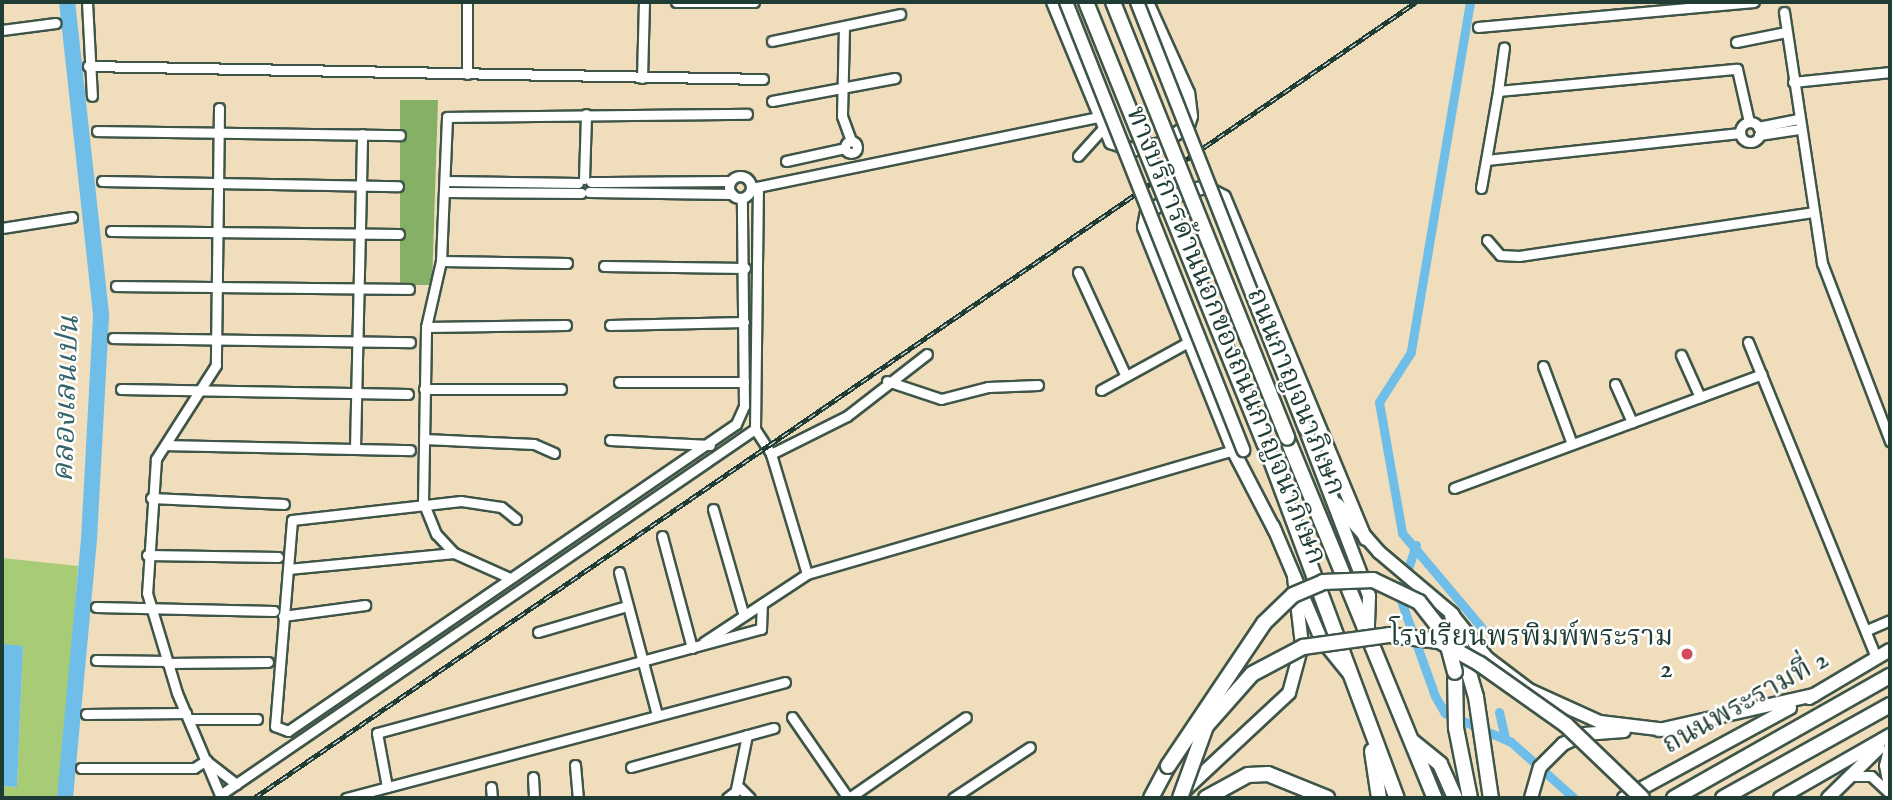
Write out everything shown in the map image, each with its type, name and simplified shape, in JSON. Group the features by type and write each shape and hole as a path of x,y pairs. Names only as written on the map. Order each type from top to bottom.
{"highway":[{"name":"ถนนกาญจนาภิเษก","path":"1086,2 1265,444 1353,679 1370,735 1397,798"},
{"name":"ถนนกาญจนาภิเษก","path":"1113,2 1287,438 1435,798"},
{"path":"1151,798 1168,766 1264,624 1293,595 1324,582 1373,580 1419,602 1445,635 1455,672 1456,727 1470,798"},
{"path":"1452,615 1479,715 1491,798"},
{"path":"1180,798 1206,726 1252,674 1303,647 1390,635 1438,641 1480,664 1566,725 1642,798"},
{"name":"ถนนพระรามที่ 2","path":"1674,798 1890,676"},
{"path":"1723,798 1890,705"},
{"path":"1370,735 1379,798"},
{"path":"1413,743 1440,764 1455,798"},
{"path":"1209,794 1268,774 1327,798"}],"main road":[{"path":"1054,2 1111,142 1133,150 1161,144 1188,126 1188,93 1147,2"},
{"name":"ทางบริการด้านนอกของถนนกาญจนาภิเษก","path":"1066,2 1238,450 1321,639 1353,679"},
{"path":"1137,2 1337,504 1369,596 1368,632"},
{"path":"1238,450 1190,341 1143,219 1170,198 1205,187 1224,197 1236,222 1366,539"},
{"path":"1337,504 1379,552 1452,615 1487,659 1551,702 1600,722 1667,730"},
{"path":"1180,798 1210,762 1265,722 1289,693 1302,645 1294,577"},
{"name":"ถนนพระรามที่ 2","path":"1624,798 1726,744 1890,650"},
{"path":"1531,798 1533,779 1548,756 1584,734 1667,730 1814,695"},
{"path":"1828,798 1890,738"},
{"path":"1780,798 1890,738"}],"street":[{"path":"87,2 88,66 92,96"},
{"path":"467,2 467,74"},
{"path":"642,78 644,2"},
{"path":"676,2 754,2"},
{"path":"1478,27 1754,2"},
{"path":"1784,12 1798,124 1822,263 1890,442"},
{"path":"772,41 900,14"},
{"path":"2,30 56,23"},
{"path":"844,27 842,89 856,171"},
{"path":"1736,42 1786,32"},
{"path":"1481,188 1499,91 1504,47"},
{"path":"88,66 763,79"},
{"path":"1499,91 1734,69 1741,74 1749,122 1759,131"},
{"path":"1793,82 1890,72"},
{"path":"772,101 895,78"},
{"path":"219,108 216,365 202,393 156,459 148,555 150,607 167,662 220,795 755,429"},
{"path":"510,578 454,553 436,534 424,502 426,327 442,261 450,114 747,114"},
{"path":"585,186 586,114"},
{"path":"1078,156 1101,122"},
{"path":"742,198 755,189 1101,122"},
{"path":"1486,160 1740,133 1749,122"},
{"path":"1740,133 1750,142 1759,131 1798,124"},
{"path":"97,131 400,135"},
{"path":"355,448 360,341 362,134"},
{"path":"786,162 850,148"},
{"path":"445,192 730,181 744,176 755,189 755,429 771,454 807,573"},
{"path":"102,181 398,186"},
{"path":"445,181 732,194 742,198"},
{"path":"730,181 732,194"},
{"path":"516,519 482,503 424,502 292,520 288,569 278,614 275,726 288,731 510,578 710,445 741,415 744,383 745,268 742,198"},
{"path":"1487,240 1500,255 1519,256 1813,212"},
{"path":"2,228 72,217"},
{"path":"111,232 399,234"},
{"path":"442,261 567,263"},
{"path":"604,266 745,268"},
{"path":"1078,272 1125,374"},
{"path":"116,286 409,289"},
{"path":"610,325 744,322"},
{"path":"426,327 566,324"},
{"path":"113,338 410,342"},
{"path":"1101,390 1125,374 1190,341"},
{"path":"1748,342 1867,630 1876,658"},
{"path":"771,454 846,416 887,381 927,354"},
{"path":"1681,355 1700,397"},
{"path":"1543,366 1572,444"},
{"path":"1454,488 1762,373"},
{"path":"887,381 941,399 988,387 1038,384"},
{"path":"620,382 744,383"},
{"path":"1615,384 1632,422"},
{"path":"424,389 561,388"},
{"path":"121,389 202,393 408,394"},
{"path":"424,439 534,444 554,453"},
{"path":"610,440 710,445"},
{"path":"166,445 410,450"},
{"path":"695,647 807,573 1238,450"},
{"path":"151,498 284,504"},
{"path":"713,509 743,613"},
{"path":"662,536 695,647"},
{"path":"288,569 454,553"},
{"path":"148,555 278,557"},
{"path":"619,572 657,715"},
{"path":"387,787 377,733 761,629 762,604"},
{"path":"96,607 278,614 365,605"},
{"path":"538,632 627,606"},
{"path":"1867,630 1890,620"},
{"path":"96,660 268,662"},
{"path":"346,798 785,681"},
{"path":"86,714 257,719"},
{"path":"792,717 849,798 966,717"},
{"path":"631,767 774,727"},
{"path":"747,735 731,796 750,798"},
{"path":"1889,794 1884,757 1890,738"},
{"path":"953,798 1030,747"},
{"path":"208,761 236,784"},
{"path":"81,768 194,768 208,761"},
{"path":"575,765 578,798"},
{"path":"1847,777 1871,776 1889,794"},
{"path":"533,777 534,798"},
{"path":"491,787 492,798"}],"green space":[{"path":"400,100 438,100 432,285 400,285"},
{"path":"2,558 78,566 61,798 2,798 2,786 17,787 23,647 2,644"}],"water":[{"path":"2,644 23,646 17,787 2,786"}],"waterway":[{"name":"คลองเลนเปน","path":"65,798 89,539 101,314 67,2"},
{"path":"1470,2 1411,352 1379,402 1402,533 1482,628"},
{"path":"1416,545 1399,595 1435,696 1445,713 1511,742 1574,798"},
{"path":"1499,712 1505,739"}],"railway":[{"path":"254,798 1416,2"}],"place":[{"name":"โรงเรียนพรพิมพ์พระราม 2","path":"1687,654"}]}
